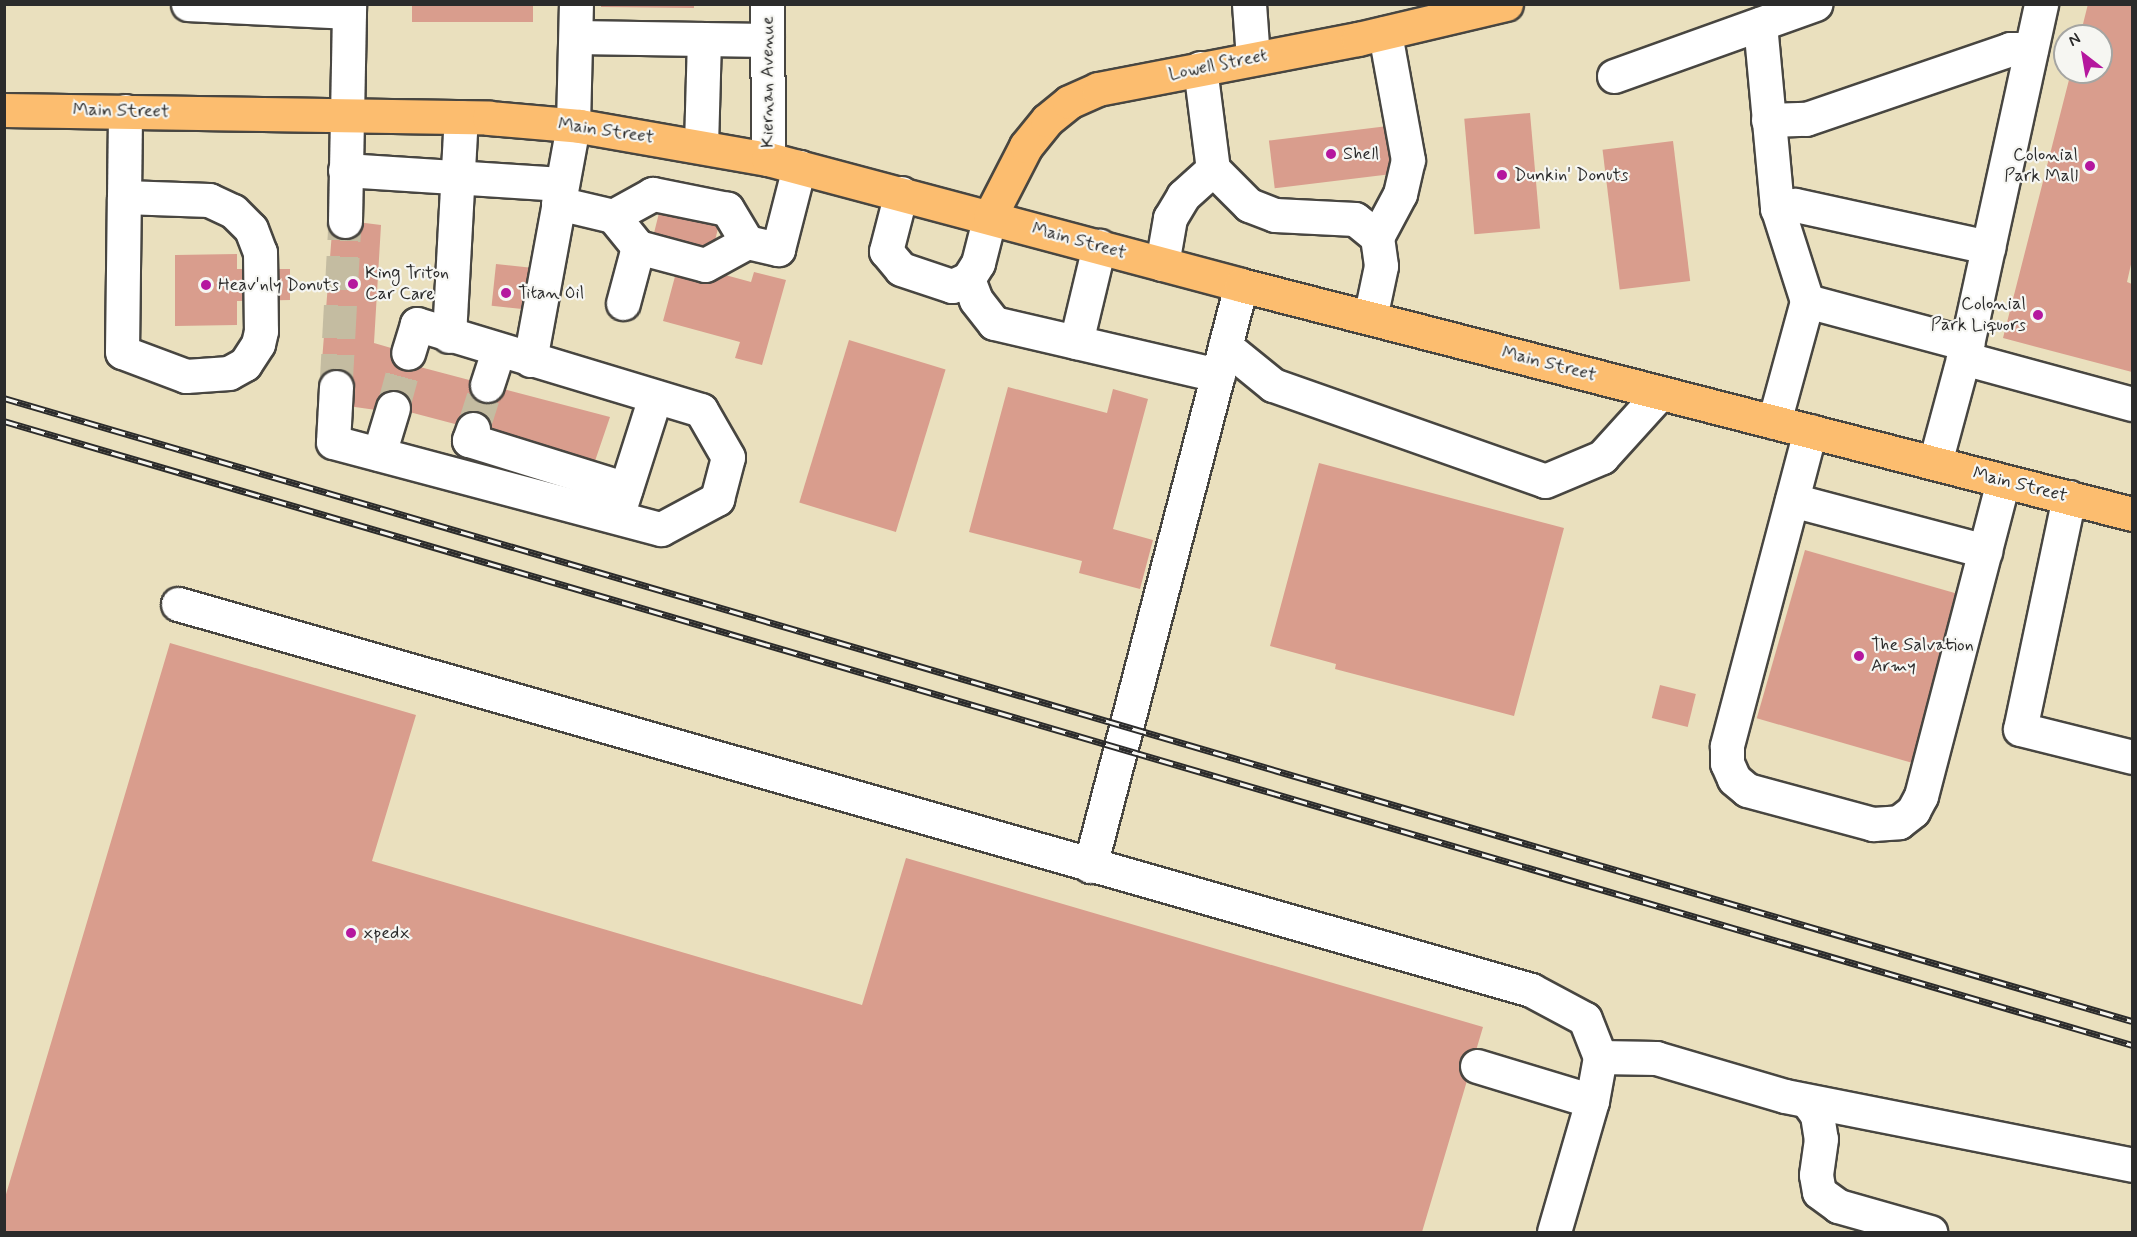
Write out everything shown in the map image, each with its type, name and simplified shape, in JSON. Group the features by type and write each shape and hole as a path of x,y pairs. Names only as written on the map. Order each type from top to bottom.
{"main road":[{"name":"Lowell Street","path":"990,216 1026,146 1047,120 1069,102 1098,89 1385,33 1506,4"},
{"name":"Main Street","path":"4,110 348,113 461,117 573,125 701,146 784,163 902,193 1241,285 2133,514"}],"street":[{"path":"188,4 349,8 345,221"},
{"path":"530,360 573,125 576,4"},
{"name":"Kiernan Avenue","path":"747,242 778,249 784,163 767,40 767,4"},
{"path":"1250,4 1254,58"},
{"path":"1614,76 1815,4"},
{"path":"1935,463 1965,351 2041,4"},
{"path":"1760,24 1777,209 1807,302 1774,422"},
{"path":"1370,318 1381,266 1377,237 1400,194 1408,160 1385,33"},
{"path":"576,37 767,40"},
{"path":"701,146 704,39"},
{"path":"1768,120 1806,119 2010,49 2031,49"},
{"path":"1200,68 1213,169 1249,205 1275,215 1355,219 1377,237"},
{"path":"124,197 209,200 243,219 260,252 261,331 258,345 245,364 229,373 186,376 122,352 125,111"},
{"path":"448,336 461,117"},
{"path":"1162,264 1170,218 1183,196 1213,169"},
{"path":"345,170 458,178 560,194 613,216 638,247 705,265 747,242 727,209 664,196 653,194 613,216"},
{"path":"902,193 886,251 901,269 952,286 968,279 978,264 990,216"},
{"path":"1777,209 1795,205 1988,247"},
{"path":"1076,342 1099,246"},
{"path":"623,303 638,247"},
{"path":"968,279 976,300 994,322 1076,342 1221,360 1273,385 1545,481 1602,457 1660,393"},
{"path":"1090,866 1241,285"},
{"path":"1807,302 2133,404"},
{"path":"408,353 417,324 448,336 702,410 728,457 717,499 660,529 621,503 469,440 473,429"},
{"path":"487,385 498,351"},
{"path":"336,387 333,442 379,454 621,503"},
{"path":"621,503 655,397"},
{"path":"379,454 393,408"},
{"path":"1810,431 1726,754 1729,772 1739,785 1776,799 1882,825 1899,822 1912,811 1921,796 2003,480"},
{"path":"2069,497 2020,729 2133,757"},
{"path":"1792,500 1985,551"},
{"path":"178,604 1531,990 1585,1018 1600,1057 1592,1101 1554,1233"},
{"path":"1600,1057 1656,1058 1691,1065 1807,1101 2133,1165"},
{"path":"1477,1066 1592,1101"},
{"path":"1807,1101 1817,1115 1821,1139 1816,1175 1819,1192 1838,1206 1930,1233"}],"building":[{"path":"412,4 533,4 533,22 412,22"},
{"path":"601,4 694,4 694,8 601,7"},
{"name":"Colonial Park Mall","path":"2088,4 2132,4 2132,260 2127,282 2132,284 2132,372 2003,338 2068,84 2113,84 2113,24 2083,24"},
{"name":"Dunkin' Donuts","path":"1530,113 1540,229 1474,234 1464,119"},
{"path":"1388,126 1394,174 1275,188 1269,141"},
{"path":"1673,141 1690,281 1620,290 1603,150"},
{"path":"662,201 721,216 712,254 653,239"},
{"name":"King Triton Car Care","path":"333,219 381,225 374,343 422,357 420,367 610,417 595,461 379,404 376,410 348,406 320,387"},
{"name":"Heav'nly Donuts","path":"237,254 237,269 290,269 290,300 237,301 237,325 175,326 175,255"},
{"path":"496,264 536,268 531,310 492,306"},
{"path":"677,269 716,279 718,273 751,282 754,272 786,280 762,365 735,358 740,342 663,321"},
{"path":"849,340 946,370 896,532 799,503"},
{"path":"1008,387 1107,413 1113,389 1148,399 1113,529 1153,540 1140,589 1079,573 1082,561 969,532"},
{"path":"1319,463 1564,528 1514,716 1335,669 1336,664 1270,646"},
{"name":"The Salvation Army","path":"1805,550 1962,595 1913,763 1757,718"},
{"name":"xpedx","path":"170,643 416,715 372,861 862,1005 906,858 1483,1027 1422,1232 4,1232 4,1201"},
{"path":"1660,685 1696,694 1688,727 1652,718"}],"tunnel":[{"path":"336,387 345,221"},
{"path":"393,408 408,353"},
{"path":"473,429 487,385"}],"railway":[{"path":"4,398 2132,1021"},
{"path":"4,421 2132,1045"}],"place":[{"name":"Shell","path":"1331,154"},
{"name":"Colonial Park Mall","path":"2090,166"},
{"name":"Dunkin' Donuts","path":"1502,175"},
{"name":"King Triton Car Care","path":"353,284"},
{"name":"Heav'nly Donuts","path":"206,285"},
{"name":"Titan Oil","path":"506,293"},
{"name":"Colonial Park Liquors","path":"2038,315"},
{"name":"The Salvation Army","path":"1859,656"},
{"name":"xpedx","path":"351,933"}]}
